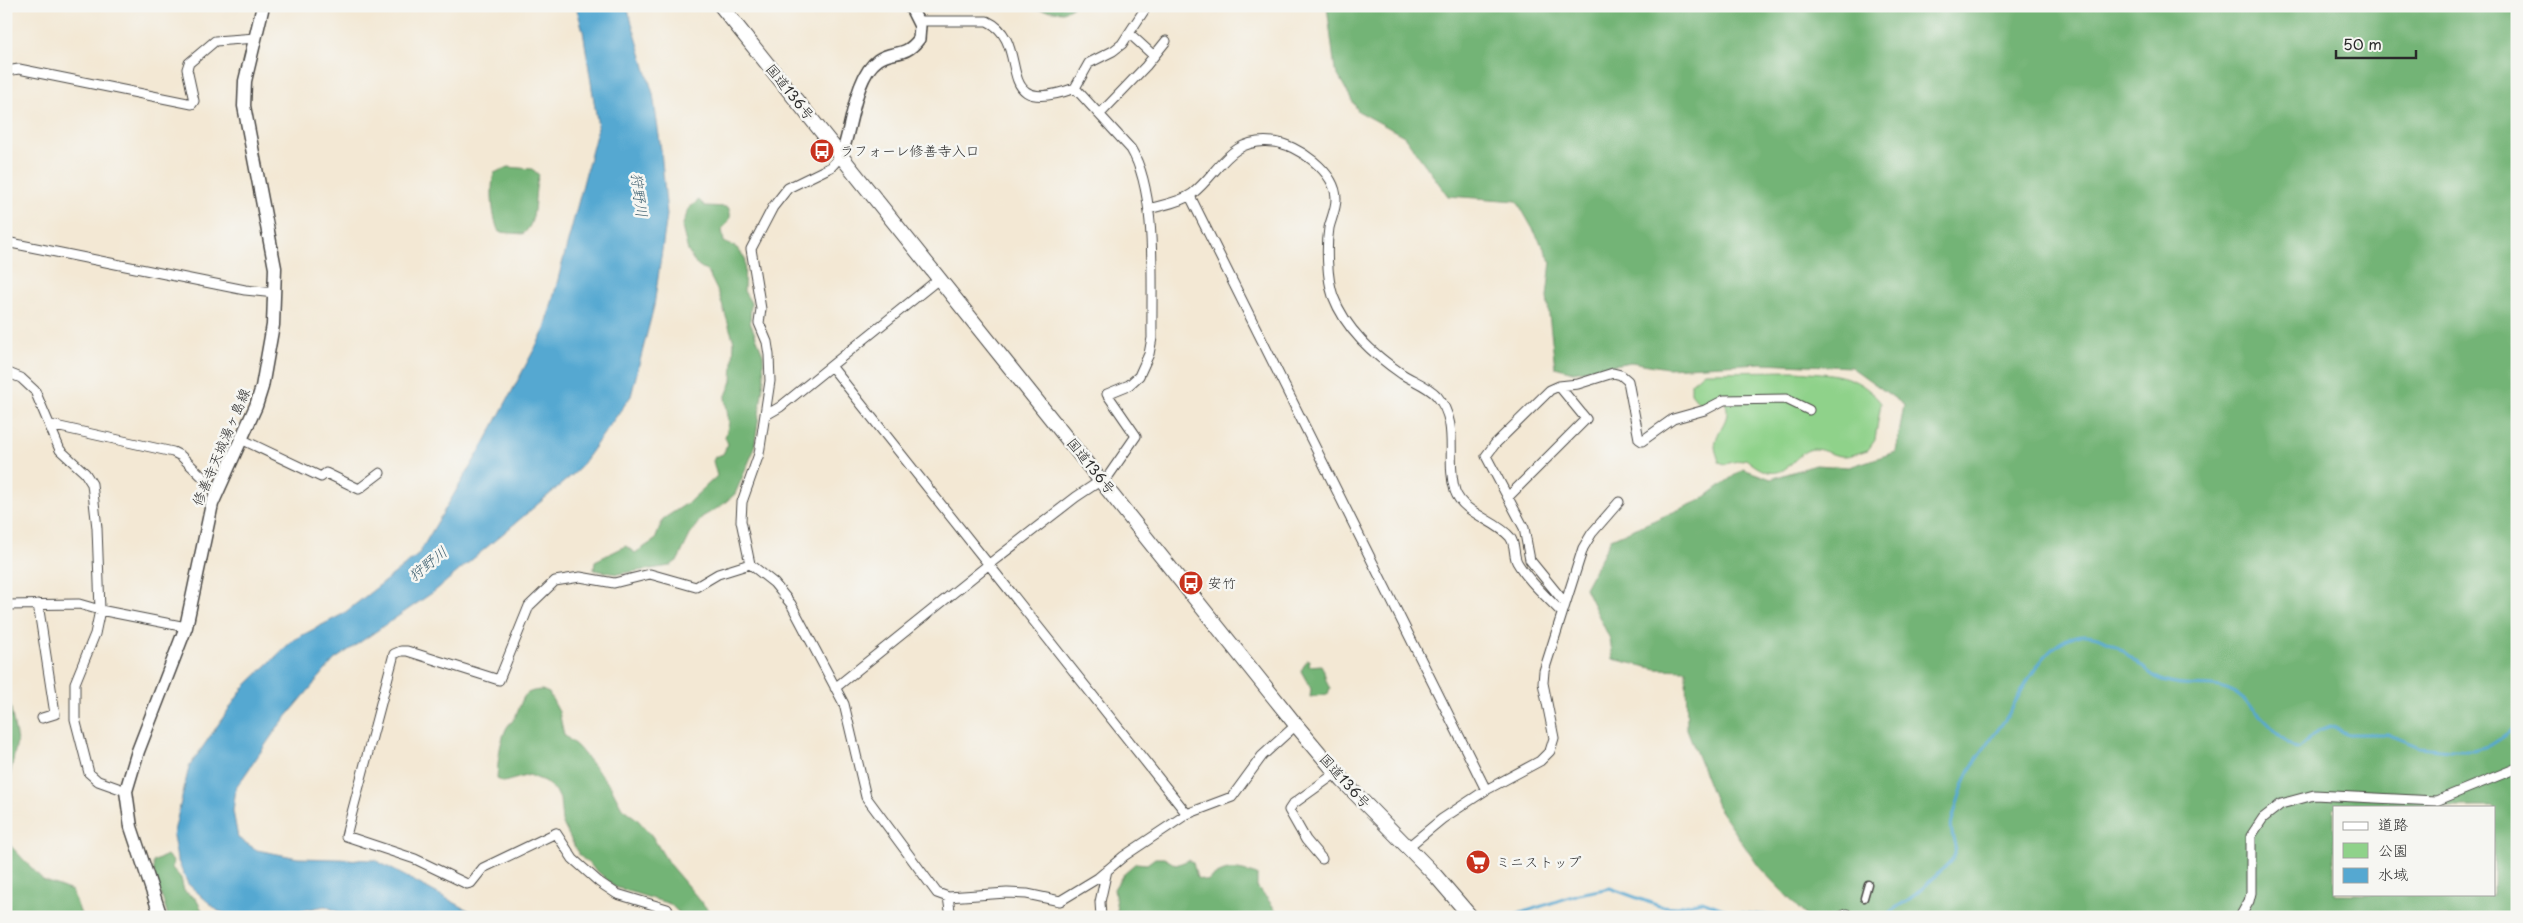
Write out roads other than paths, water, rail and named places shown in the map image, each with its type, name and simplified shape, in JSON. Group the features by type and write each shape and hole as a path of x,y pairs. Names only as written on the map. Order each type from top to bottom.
{"highway":[{"name":"国道136号","path":"721,6 1296,725 1336,772 1434,874 1471,917"}],"main road":[{"name":"修善寺天城湯ヶ島線","path":"161,917 131,827 126,791 138,751 186,627 206,526 217,491 256,406 267,371 275,293 275,268 244,106 245,80 263,6"}],"street":[{"path":"910,6 919,21 921,33 914,46 905,52 880,58 865,74 841,156 831,167 788,188 768,215 751,249 761,309 760,323 767,342 769,355 770,381 766,416 758,454 742,502 741,512 744,540 750,564 774,584 791,604 845,709 866,797 937,893 948,897 1007,893 1027,894 1057,902 1098,878 1124,856 1187,814 1232,797 1262,756 1296,725"},
{"path":"919,21 930,19 988,21 999,30 1008,47 1018,80 1027,93 1036,97 1076,88 1089,63 1113,51 1130,34 1146,6"},
{"path":"1130,34 1154,56"},
{"path":"6,71 19,69 192,104 194,101 187,69 188,63 215,41 256,38"},
{"path":"1100,114 1166,41"},
{"path":"835,688 988,565 1112,472 1136,436 1107,394 1135,381 1149,354 1152,338 1149,209 1136,158 1120,135 1076,88"},
{"path":"1149,209 1190,196 1229,154 1243,145 1262,141 1275,142 1295,150 1316,162 1328,177 1336,198 1328,237 1332,291 1340,309 1350,327 1367,346 1402,374 1437,396 1445,409 1452,433 1453,477 1457,495 1469,507 1511,538 1519,564 1562,613"},
{"path":"1190,196 1486,790"},
{"path":"6,242 245,290 275,293"},
{"path":"766,416 940,278"},
{"path":"831,366 1187,814"},
{"path":"6,372 21,378 35,391 60,450 85,474 92,484 98,536 100,610 95,634 75,683 75,719 89,773 98,781 126,791"},
{"path":"1565,603 1530,560 1524,528 1509,496 1488,462 1487,453 1546,394 1559,386 1578,384 1613,373 1624,377 1628,381 1639,439 1642,442 1672,418 1705,410 1732,399 1786,399 1809,410"},
{"path":"1509,496 1586,419 1559,386"},
{"path":"51,426 173,452 181,456 217,491"},
{"path":"241,439 321,477 326,473 359,489 380,473"},
{"path":"1408,847 1442,819 1486,790 1540,761 1550,751 1554,738 1543,677 1583,548 1592,532 1619,502"},
{"path":"674,917 667,909 617,894 599,882 573,859 556,833 483,868 471,883 467,884 415,859 346,836 394,654 407,651 499,680 529,606 555,582 580,576 614,583 650,574 696,587 718,574 750,564"},
{"path":"38,604 55,714 42,718"},
{"path":"6,605 79,604 186,627"},
{"path":"2240,917 2249,902 2251,893 2251,836 2262,818 2281,804 2314,795 2436,801 2517,768"},
{"path":"1322,859 1306,840 1289,810 1293,804 1336,772"},
{"path":"1101,917 1100,902 1107,870"},
{"path":"1864,898 1868,884"},
{"path":"948,897 951,917"}],"water":[{"name":"狩野川","path":"576,6 627,6 653,94 661,150 667,215 654,306 631,396 577,471 435,591 334,660 277,728 236,788 233,811 238,838 257,850 298,858 375,860 481,917 349,917 325,906 268,917 236,917 218,911 188,884 177,859 173,836 189,767 244,687 293,640 343,614 418,555 486,440 545,329 598,127 583,31"}],"waterway":[{"path":"1885,917 1909,900 1953,858 1955,845 1951,826 1962,787 1971,768 2004,722 2032,673 2054,647 2067,639 2081,635 2097,637 2107,641 2126,653 2150,673 2166,682 2225,688 2242,698 2290,745 2298,749 2319,730 2331,726 2348,734 2387,734 2419,747 2450,750 2473,750 2490,745 2517,727"},
{"path":"1508,917 1579,894 1610,888 1659,906 1677,907 1702,901 1731,912 1783,917"}],"place":[{"name":"ラフォーレ修善寺入口","path":"822,151"},
{"name":"安竹","path":"1191,583"},
{"name":"ミニストップ","path":"1478,862"}]}
